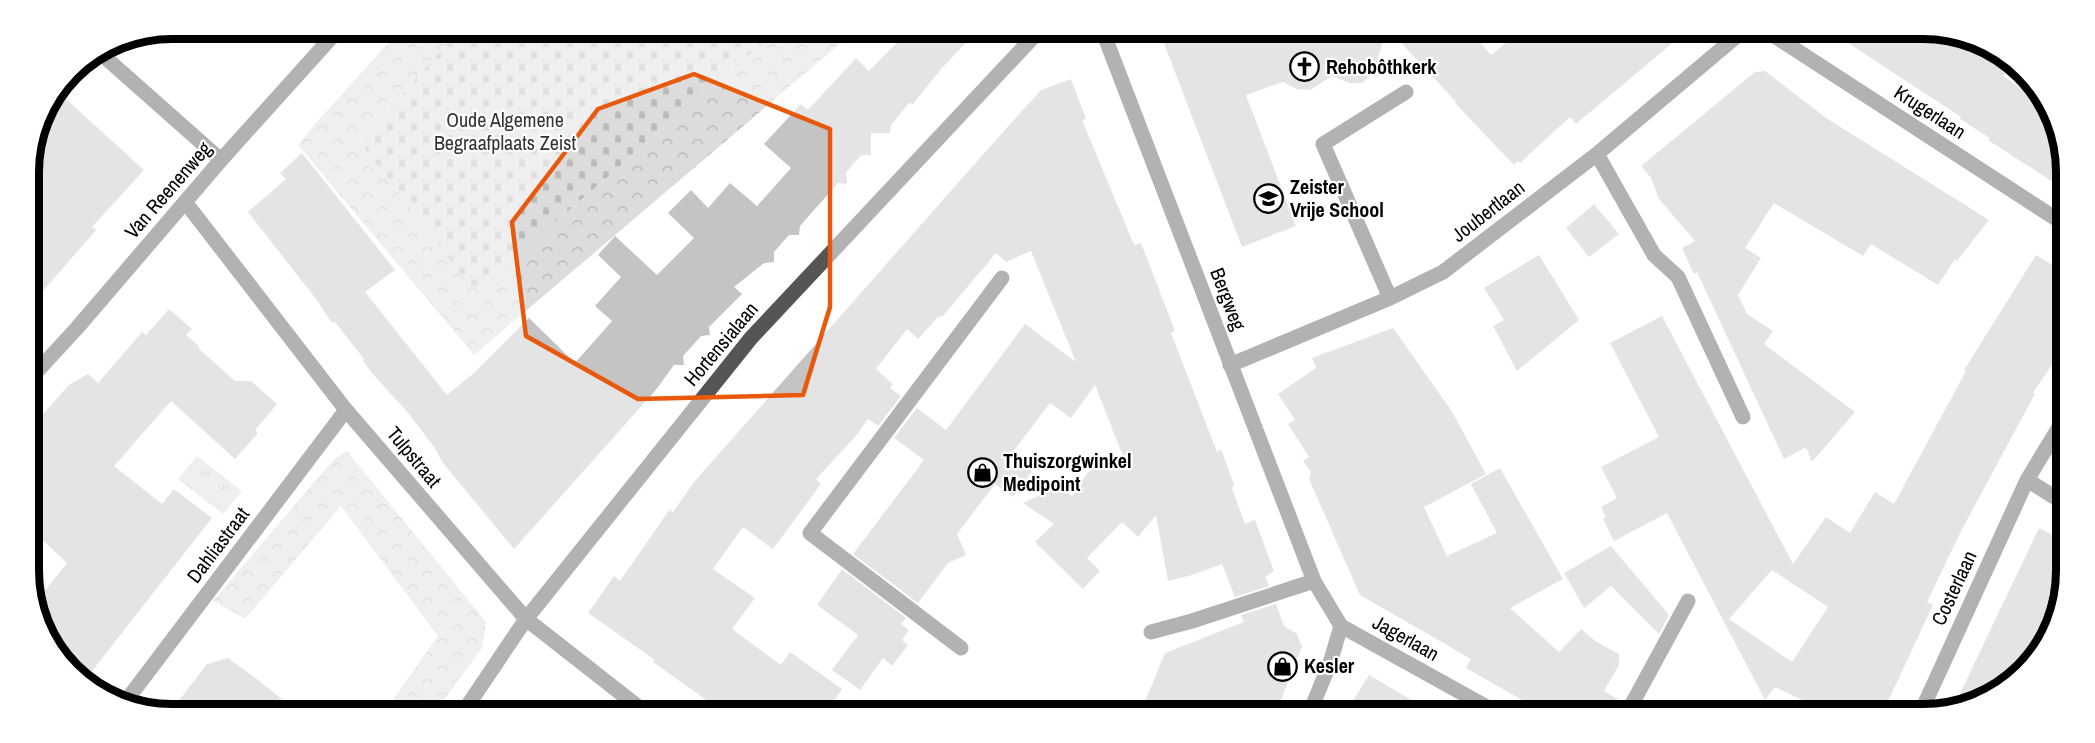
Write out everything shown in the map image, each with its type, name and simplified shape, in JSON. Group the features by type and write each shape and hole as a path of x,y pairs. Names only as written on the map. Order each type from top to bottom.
{"street":[{"name":"Van Reenenweg","path":"39,369 330,39"},
{"name":"Hortensialaan","path":"469,704 526,619 751,338 1031,39"},
{"name":"Bergweg","path":"1106,39 1314,581"},
{"name":"Joubertlaan","path":"1230,365 1390,298 1443,272 1597,154 1733,39"},
{"name":"Krugerlaan","path":"1779,39 2056,219"},
{"path":"105,57 221,160"},
{"path":"1390,298 1323,144 1406,92"},
{"path":"1597,154 1654,255 1678,278 1743,417"},
{"name":"Tulpstraat","path":"186,203 346,410 526,619 635,704"},
{"path":"961,648 810,533 1002,278"},
{"name":"Dahliastraat","path":"129,697 346,410"},
{"name":"Costerlaan","path":"1925,704 2027,480 2056,432"},
{"path":"2027,480 2056,498"},
{"path":"1152,632 1314,581"},
{"name":"Jagerlaan","path":"1314,581 1341,626 1482,704"},
{"path":"1632,704 1688,601"},
{"path":"1313,704 1331,660 1341,626"}],"highlighted area":[{"path":"694,74 830,129 830,307 803,395 638,399 526,336 512,222 598,109"}],"green space":[{"path":"392,39 451,39 361,140 366,151 470,284 481,286 768,39 846,39 474,355 298,145"},
{"name":"Oude Algemene Begraafplaats Zeist","path":"451,39 768,39 481,286 470,285 366,151 361,140"},
{"path":"347,451 486,622 482,648 441,704 390,704 438,636 341,506 245,619 213,601 334,459"},
{"path":"197,456 242,491 223,514 178,479"}],"building":[{"path":"900,39 969,39 913,104 909,103 891,125 890,133 871,133 871,155 862,155 853,164 846,173 847,184 838,183 800,226 799,235 789,235 774,252 774,262 764,263 734,287 742,294 709,327 710,335 701,336 683,356 684,365 674,365 655,391 514,549 443,463 409,414 371,372 363,361 364,359 335,322 332,323 248,212 286,179 280,173 302,153 395,270 365,292 447,395 474,373 529,318 575,363 612,321 595,306 621,277 598,255 615,236 657,275 694,238 668,213 691,190 708,208 730,183 757,206 791,168 764,144 801,104 808,110 856,58 869,71"},
{"path":"1162,39 1384,39 1374,71 1363,83 1349,83 1332,76 1310,90 1297,89 1283,82 1246,95 1296,226 1242,247"},
{"path":"1398,39 1477,39 1491,55 1511,39 1677,39 1576,124 1570,117 1520,163 1518,161 1514,165"},
{"path":"1842,39 1932,39 1966,46 2005,67 2008,69 2003,76 2032,95 2046,121 2055,155 2056,184 1988,140 1990,138 1960,119 1961,117"},
{"path":"1765,71 1826,118 1989,220 1957,261 1955,259 1938,285 1871,244 1863,256 1774,203 1745,248 1761,258 1738,295 1747,314 1773,331 1764,344 1855,412 1812,462 1806,447 1784,459 1697,272 1694,274 1682,248 1695,241 1659,199 1651,178 1641,166 1755,72"},
{"path":"1071,79 1086,119 1082,120 1134,245 1141,243 1175,331 1171,333 1217,452 1221,449 1245,524 1255,520 1274,571 1265,577 1269,586 1235,597 1222,564 1168,581 1156,515 1138,537 1122,522 1087,558 1100,571 1083,589 1035,542 1054,524 1023,503 1057,487 1072,496 1088,472 1123,456 1095,385 1071,418 1050,403 1010,456 1032,471 1013,497 995,484 957,534 966,555 948,563 918,603 853,554 924,460 894,438 917,408 946,430 1025,324 1076,362 1031,251 1006,262 996,253 943,316 938,317 918,339 907,329 876,369 893,384 890,388 901,396 878,426 868,419 855,437 816,479 821,484 773,549 743,527 713,569 755,598 732,629 781,665 790,652 842,689 832,704 712,704 588,613 614,576 620,581 670,509 673,512 694,482 1041,90"},
{"path":"63,96 144,170 92,227 96,230 39,296 39,163 49,121"},
{"path":"1594,204 1619,234 1589,257 1566,228"},
{"path":"1539,255 1579,320 1517,371 1493,326 1504,320 1484,288"},
{"path":"2036,255 2056,267 2056,358 2033,393 2035,394 1961,531 1927,602 1933,605 1887,704 1811,704 1775,687 1765,700 1667,513 1614,541 1603,519 1606,517 1601,507 1617,498 1601,467 1659,437 1610,343 1662,316 1793,564 1826,517 1850,533 1875,492 1894,504 1966,371 1964,370","holes":["1772,570 1828,607 1792,662 1729,619"]},
{"path":"169,309 192,329 186,335 235,381 251,381 277,404 255,430 258,433 235,459 171,401 114,466 162,504 174,489 212,518 89,675 61,645 46,614 41,595 67,563 39,537 39,419 69,385 88,374 98,383 142,332 146,335"},
{"path":"1393,328 1451,410 1486,474 1424,507 1447,556 1497,533 1471,484 1500,468 1563,579 1510,608 1559,652 1581,629 1595,641 1619,654 1619,665 1604,691 1622,702 1621,704 1529,704 1466,668 1471,659 1360,595 1309,479 1311,472 1303,461 1309,457 1288,424 1295,420 1278,394 1316,368 1312,358"},
{"path":"2039,528 2056,536 2053,597 2049,614 2029,652 1997,682 1957,699"},
{"path":"1611,546 1669,615 1659,634 1611,586 1584,608 1564,573"},
{"path":"842,569 906,618 901,624 909,630 902,640 908,645 892,666 883,658 860,690 832,670 858,635 817,605"},
{"path":"1276,604 1284,626 1297,634 1302,647 1279,704 1144,704 1165,653 1244,622 1241,615"},
{"path":"228,658 288,704 176,704 207,664"},
{"path":"1369,675 1418,704 1351,704"}],"place":[{"name":"Rehobôthkerk","path":"1305,67"},
{"name":"Zeister Vrije School","path":"1269,199"},
{"name":"Thuiszorgwinkel Medipoint","path":"982,473"},
{"name":"Kesler","path":"1283,666"}]}
